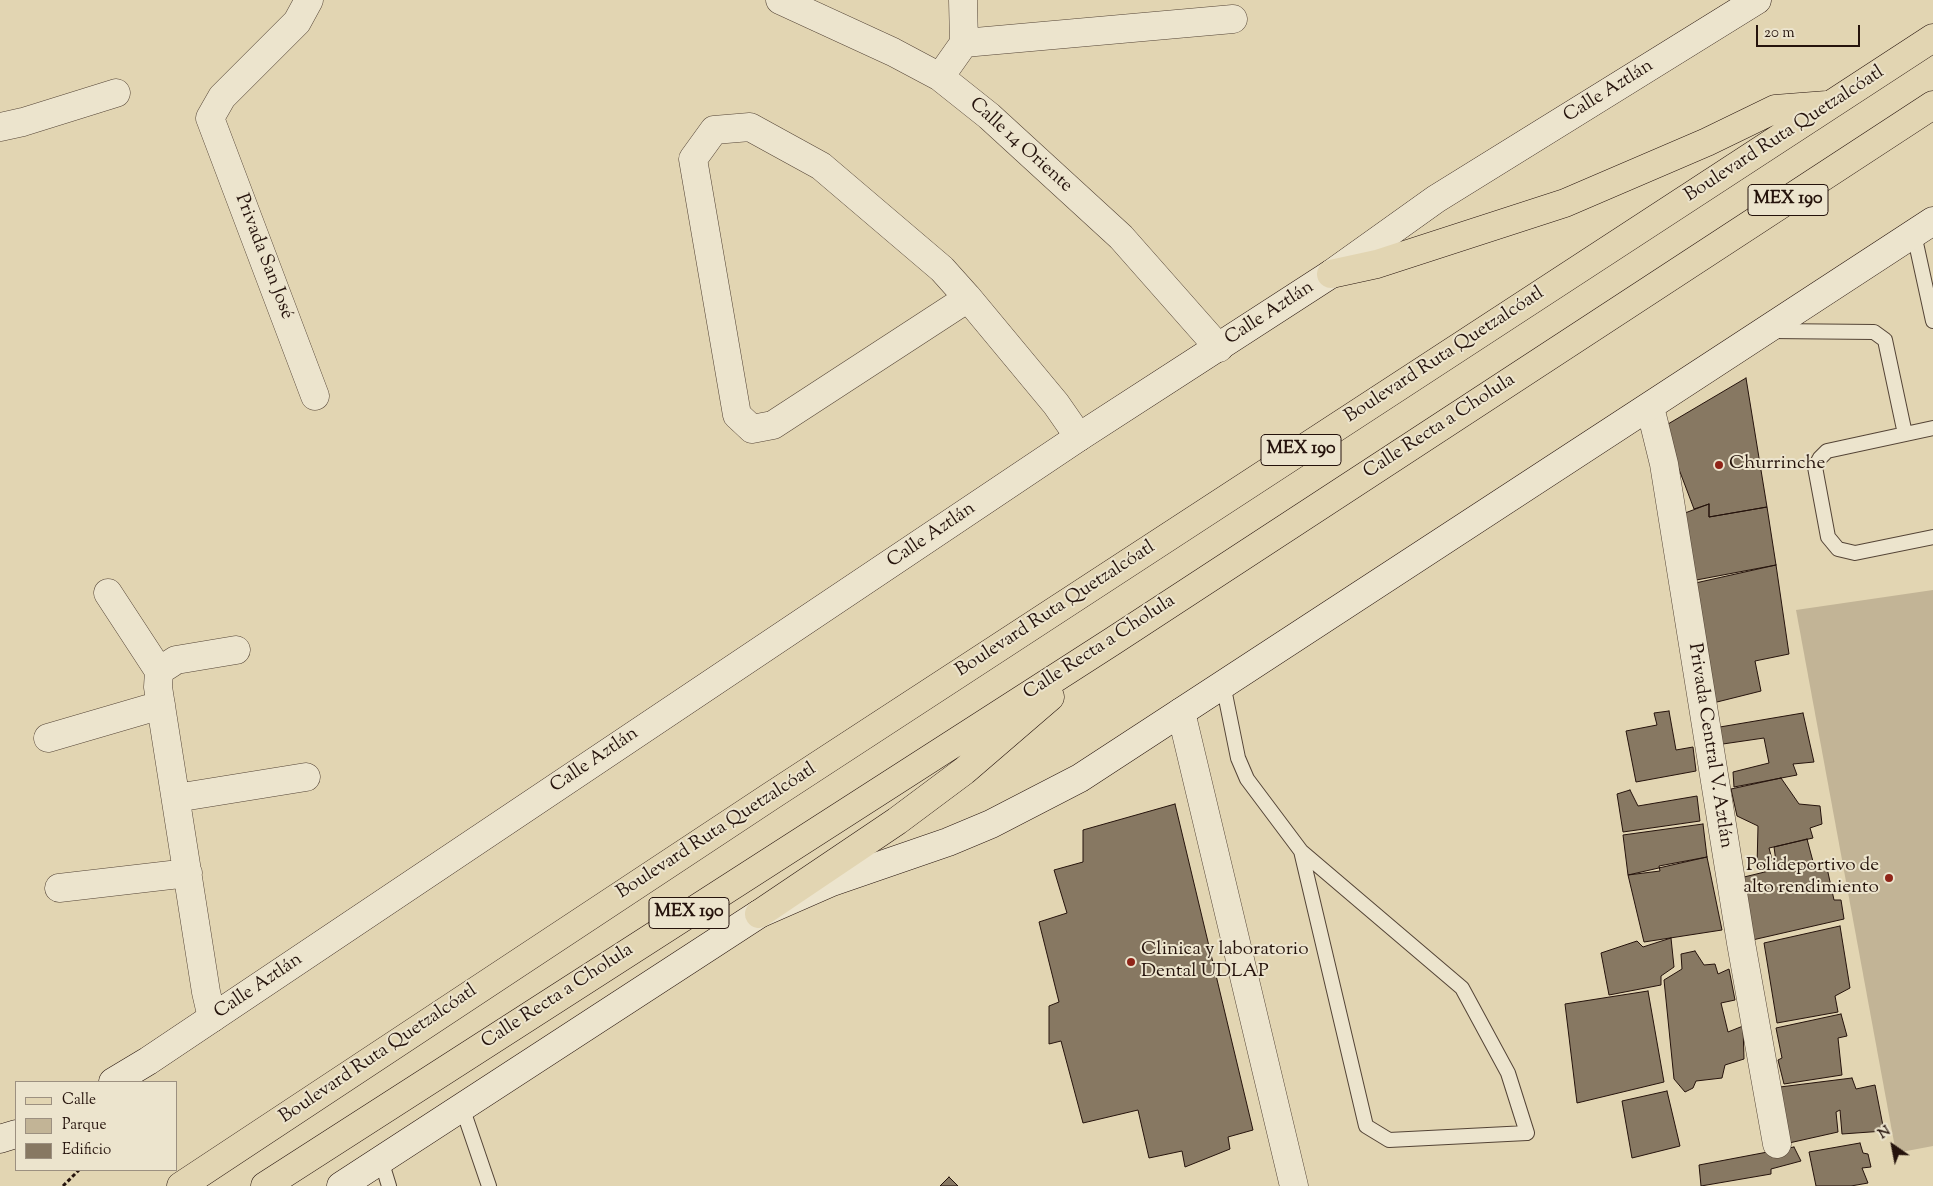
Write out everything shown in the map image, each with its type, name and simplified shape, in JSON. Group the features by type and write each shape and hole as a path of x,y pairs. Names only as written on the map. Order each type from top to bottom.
{"main road":[{"name":"Boulevard Ruta Quetzalcóatl","path":"181,1186 771,796 1933,38"},
{"path":"1331,274 1377,264 1565,203 1707,142 1775,109 1831,105"},
{"name":"Calle Recta a Cholula","path":"265,1186 1113,640 1933,105"},
{"path":"759,914 882,832 964,771 1113,640"}],"street":[{"name":"Privada San José","path":"309,0 297,22 222,97 210,118 315,396"},
{"name":"Calle 14 Oriente","path":"780,0 893,52 940,77 989,116 1121,237 1219,348"},
{"path":"940,77 964,42 963,0"},
{"name":"Calle Aztlán","path":"115,1081 212,1018 1079,437 1331,274 1436,200 1757,0"},
{"path":"964,42 1233,19"},
{"path":"0,127 116,93"},
{"path":"968,298 773,425 752,429 736,415 693,159 714,130 750,127 821,166 942,269 968,298 1056,404 1079,437"},
{"path":"341,1186 759,914 832,882 948,842 991,824 1080,778 1924,228"},
{"name":"Privada Central V. Aztlán","path":"1650,407 1664,464 1741,943 1777,1144"},
{"path":"108,592 159,670 158,687 206,992 212,1018"},
{"path":"159,670 176,660 236,650"},
{"path":"48,738 161,705"},
{"path":"1181,712 1294,1186"},
{"path":"176,798 306,777"},
{"path":"59,888 188,873"},
{"path":"0,1139 15,1134"}],"lane":[{"path":"1924,228 1933,321"},
{"path":"1765,331 1874,332 1885,340 1905,434"},
{"path":"1933,428 1827,451 1815,467 1828,537 1838,549 1855,553 1933,537"},
{"path":"1223,684 1238,758 1247,779 1301,851 1462,988 1508,1073 1526,1133 1389,1140 1366,1126 1301,851"},
{"path":"462,1107 489,1186"},
{"path":"381,1160 389,1186"}],"path":[{"path":"63,1186 78,1171"}],"green space":[{"name":"Polideportivo de alto rendimiento","path":"1933,590 1933,1146 1896,1153 1796,610"}],"building":[{"name":"Churrinche","path":"1746,378 1767,507 1709,517 1709,504 1694,509 1663,427"},
{"path":"1709,504 1709,517 1767,507 1776,565 1691,581 1685,513"},
{"path":"1776,565 1789,654 1755,661 1761,691 1713,703 1691,584"},
{"path":"1669,711 1676,750 1693,747 1696,771 1636,782 1626,731 1657,725 1654,713"},
{"path":"1803,713 1814,762 1793,764 1797,775 1734,787 1733,772 1769,763 1764,738 1716,745 1714,728"},
{"path":"1781,778 1799,804 1820,806 1822,824 1810,828 1813,838 1769,848 1773,863 1757,867 1758,826 1737,816 1731,789"},
{"path":"1630,790 1638,806 1697,796 1700,821 1623,832 1617,794"},
{"name":"Clinica y laboratorio Dental UDLAP","path":"1175,804 1253,1130 1228,1137 1230,1149 1185,1167 1182,1151 1149,1158 1138,1110 1083,1123 1061,1041 1049,1044 1049,1006 1059,1002 1039,922 1067,913 1054,870 1083,862 1083,830"},
{"path":"1703,824 1707,857 1659,866 1660,871 1628,875 1623,835"},
{"path":"1807,839 1815,869 1827,868 1834,900 1841,900 1844,919 1748,941 1740,878 1777,869 1774,847"},
{"path":"1707,857 1722,930 1644,942 1628,875"},
{"path":"1840,926 1850,988 1835,996 1838,1012 1777,1023 1764,943"},
{"path":"1671,938 1674,967 1661,976 1661,985 1609,995 1601,953 1637,941 1643,947"},
{"path":"1695,951 1704,965 1715,964 1718,974 1729,969 1735,1000 1721,1003 1728,1032 1743,1026 1744,1059 1725,1065 1722,1078 1696,1081 1693,1088 1685,1092 1674,1079 1664,980 1682,969 1681,954"},
{"path":"1648,991 1664,1082 1577,1103 1565,1004"},
{"path":"1841,1014 1847,1036 1838,1038 1842,1075 1784,1084 1778,1060 1782,1058 1776,1028"},
{"path":"1852,1078 1856,1089 1875,1085 1884,1131 1842,1134 1840,1110 1836,1112 1838,1132 1789,1143 1780,1087"},
{"path":"1667,1091 1680,1146 1632,1158 1622,1101"},
{"path":"1860,1143 1863,1153 1868,1154 1871,1167 1862,1168 1868,1183 1851,1186 1816,1186 1809,1152"},
{"path":"1794,1147 1801,1161 1771,1169 1771,1174 1701,1186 1699,1165"},
{"path":"949,1177 958,1186 940,1186"}],"place":[{"name":"Churrinche","path":"1719,465"},
{"name":"Polideportivo de alto rendimiento","path":"1889,878"},
{"name":"Clinica y laboratorio Dental UDLAP","path":"1131,962"}]}
